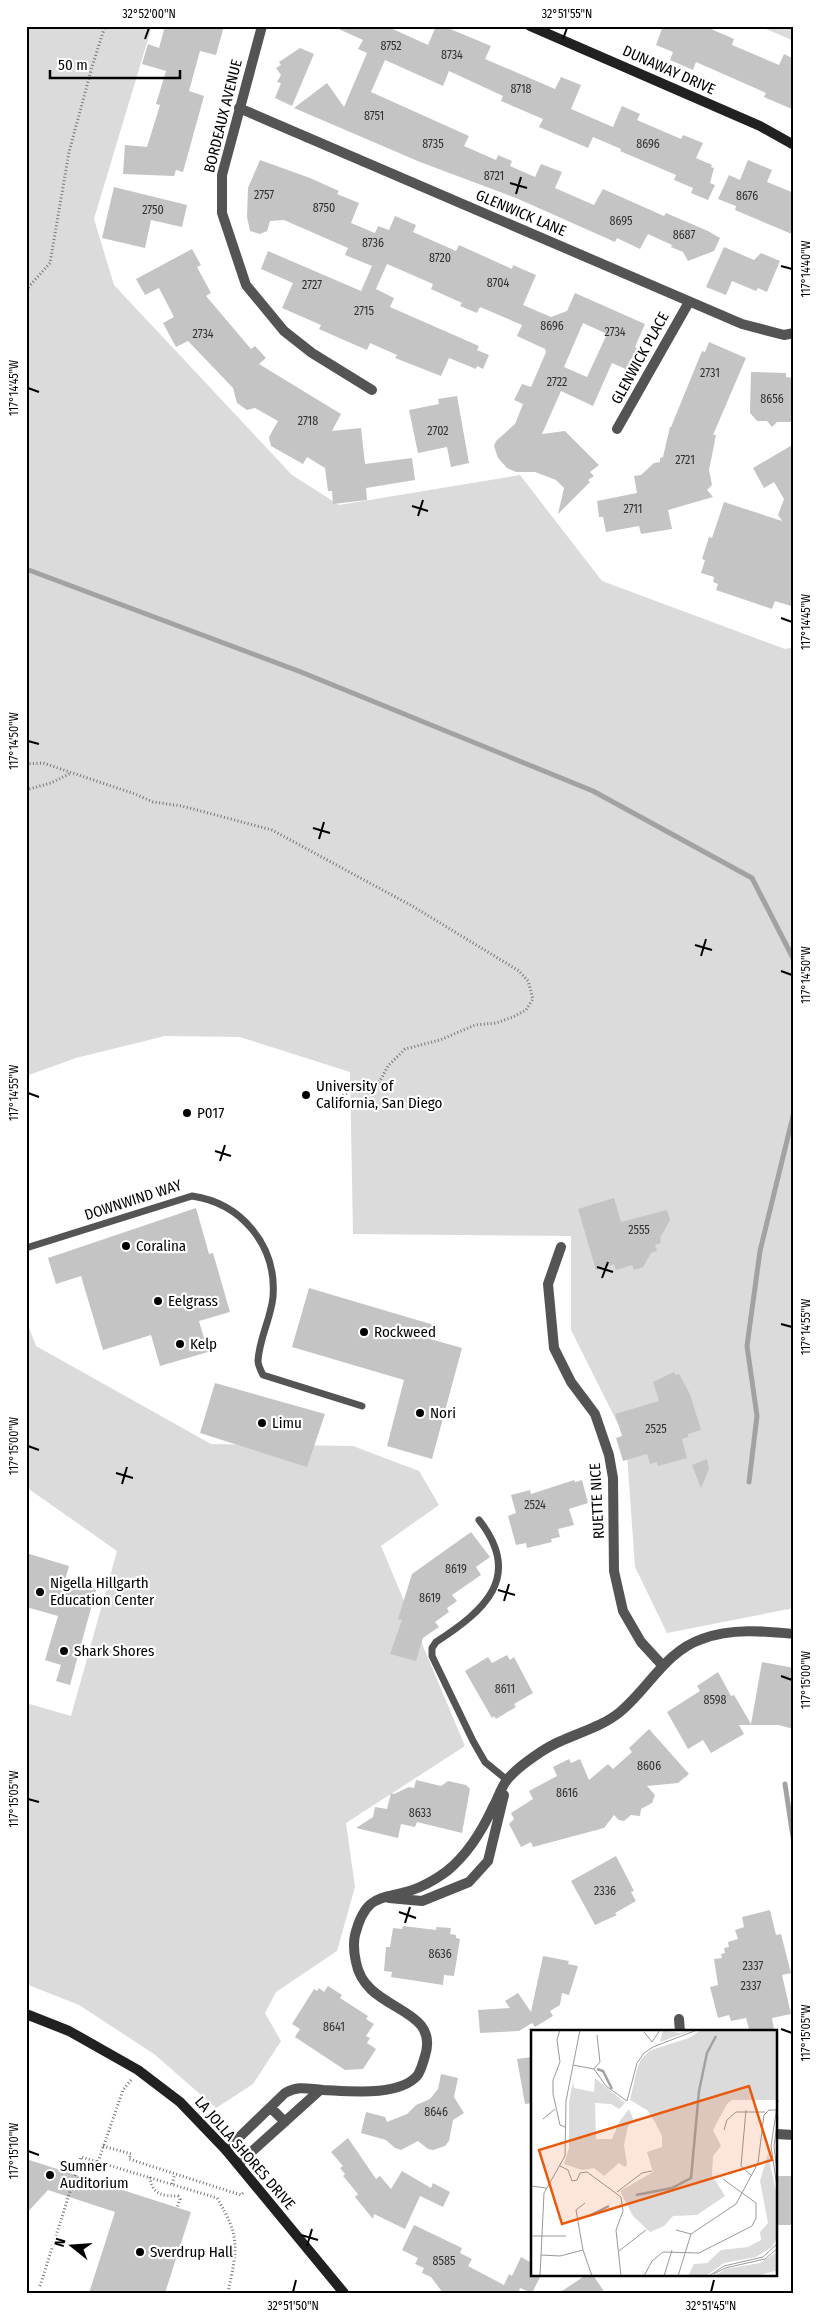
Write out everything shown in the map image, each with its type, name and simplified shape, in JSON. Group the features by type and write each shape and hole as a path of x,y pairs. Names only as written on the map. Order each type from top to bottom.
{"main road":[{"name":"DUNAWAY DRIVE","path":"530,26 760,126 794,145"},
{"name":"LA JOLLA SHORES DRIVE","path":"26,2014 69,2031 138,2070 180,2102 226,2150 344,2293"}],"street":[{"name":"BORDEAUX AVENUE","path":"262,26 222,175 222,214 246,284 284,331 312,353 372,390"},
{"name":"GLENWICK LANE","path":"239,108 742,324 784,335 794,333"},
{"name":"GLENWICK PLACE","path":"617,429 689,302"},
{"name":"RUETTE NICE","path":"561,1247 548,1284 554,1348 571,1382 595,1414 609,1455 613,1478 614,1571 623,1611 641,1642 663,1666"},
{"path":"226,2150 285,2093 294,2088 310,2087 320,2090 387,2091 417,2076 428,2045 425,2030 416,2018 396,2008 367,1988 358,1973 354,1953 355,1937 362,1916 369,1904 380,1897 419,1887 446,1872 466,1854 485,1824 507,1780 521,1767 558,1742 591,1729 620,1712 682,1648 701,1639 728,1633 763,1631 794,1634"},
{"path":"380,1897 422,1901 469,1882 488,1860 507,1780"},
{"path":"679,2019 680,2030"},
{"path":"238,2164 320,2090"},
{"path":"271,2108 285,2122"},
{"path":"778,2134 794,2135"}],"lane":[{"name":"DOWNWIND WAY","path":"26,1248 192,1196 215,1201 228,1207 250,1225 264,1246 270,1268 273,1296 258,1362 263,1375 362,1406"},
{"path":"478,1520 496,1545 499,1560 496,1583 488,1600 478,1613 436,1642 432,1648 432,1656 448,1692 485,1762 507,1780"}],"path":[{"path":"26,290 50,263 69,152 105,26"},
{"path":"26,764 43,763 135,794 153,802 182,806 272,830 414,907 519,971 528,981 533,999 526,1010 496,1023 475,1025 440,1040 421,1043 405,1049 388,1066 380,1081 368,1088 344,1094 324,1106"},
{"path":"26,790 51,783 72,772"},
{"path":"98,2162 123,2090"},
{"path":"103,2146 131,2154 129,2159 241,2195 244,2192"},
{"path":"40,2286 81,2157 217,2198 233,2227 236,2244 228,2293"},
{"path":"172,2184 175,2174"},
{"path":"150,2177 152,2188 156,2193 162,2196 178,2196 180,2199 177,2208"}],"shaded area":[{"path":"26,26 152,26 94,219 114,285 292,475 339,505 520,475 602,581 785,649 794,647 794,1608 667,1633 635,1567 626,1440 571,1330 571,1236 353,1234 350,1072 240,1037 165,1036 76,1058 26,1076"},
{"path":"759,26 794,26 794,41"},
{"path":"26,1320 36,1346 211,1444 353,1446 419,1471 439,1505 381,1546 465,1746 346,1823 355,1887 337,1951 276,1992 265,2013 281,2041 253,2084 216,2108 154,2054 79,2005 26,1984 26,1703 71,1716 117,1551 26,1487"}],"building":[{"path":"165,26 224,26 216,55 200,51 189,91 204,96 183,172 176,170 174,176 123,174 125,145 147,147 160,105 156,104 166,71 142,64 148,44 159,48"},
{"path":"332,26 386,26 428,45 436,26 443,26 491,46 485,59 555,89 561,77 581,85 571,109 613,127 622,106 640,114 637,120 681,139 683,135 703,143 696,158 712,165 711,167 714,168 710,183 715,185 708,200 691,193 693,188 674,180 676,175 620,151 621,149 593,137 588,148 539,127 543,119 501,101 503,96 449,71 443,86 385,60 371,92 469,136 464,146 496,160 498,155 512,161 510,166 535,177 541,164 562,172 555,188 594,205 603,189 664,216 666,213 708,231 720,238 714,251 688,261 683,252 648,234 640,249 617,238 615,242 516,198 420,162 294,108 327,83 344,107 367,53 358,49 363,40"},
{"path":"663,26 704,26 734,39 732,45 779,65 784,54 794,59 794,110 764,97 766,93 696,62 693,70 670,60 673,52 656,45"},
{"path":"300,48 314,54 292,106 275,98 281,83 277,82 281,75 276,68 281,65 279,62"},
{"path":"260,160 310,178 339,191 337,194 359,203 351,223 375,233 378,226 389,230 395,216 416,225 413,232 456,251 459,245 512,269 513,265 536,275 523,305 551,317 567,311 575,293 645,324 635,347 640,349 630,371 612,363 593,406 561,391 542,434 565,431 599,465 590,472 594,476 588,480 590,482 558,514 564,488 556,480 535,472 516,472 507,468 498,458 494,446 496,441 515,424 523,404 514,400 522,384 531,387 546,352 545,349 517,336 522,325 480,307 477,313 460,306 462,303 431,289 433,284 387,264 376,289 394,298 390,307 479,346 477,350 489,355 483,369 477,366 476,369 449,358 441,376 395,358 397,355 370,343 367,350 319,329 321,325 282,308 293,283 261,269 268,251 361,291 372,266 345,255 348,248 284,220 270,221 267,231 260,234 250,231 247,217 248,188","holes":["583,323 607,334 587,377 564,367"]},
{"path":"748,160 772,170 767,182 794,193 794,235 735,210 736,206 718,199 729,175 740,180"},
{"path":"114,187 187,205 182,227 151,220 145,248 102,238"},
{"path":"724,247 754,260 761,253 780,261 767,292 758,288 756,291 732,281 726,295 706,287"},
{"path":"192,249 201,265 197,267 211,293 206,296 251,349 255,346 266,358 259,364 341,414 332,431 361,428 365,464 412,458 415,480 366,488 367,500 333,504 332,491 328,491 325,468 307,457 303,464 271,446 269,437 278,421 255,408 247,410 237,403 233,388 188,341 176,347 163,323 174,317 159,288 145,295 136,279"},
{"path":"709,342 746,358 713,435 716,435 709,470 712,485 707,490 713,497 668,510 672,529 641,534 639,526 606,532 603,517 599,517 597,501 637,493 634,476 641,475 654,463 660,462 660,458 663,457 670,427 702,351 705,352"},
{"path":"751,372 786,373 786,377 794,378 794,422 777,422 772,427 767,421 757,421 750,413"},
{"path":"457,396 469,463 451,467 447,447 418,453 409,410 439,404 438,399"},
{"path":"794,444 794,607 775,601 772,609 716,590 718,584 713,582 714,577 701,573 705,560 702,559 709,537 712,538 724,502 782,521 778,515 784,499 774,482 764,488 753,468"},
{"path":"614,1198 621,1222 667,1210 670,1220 660,1238 661,1243 655,1245 657,1251 651,1253 643,1267 634,1270 632,1265 616,1270 614,1264 596,1270 578,1209"},
{"path":"196,1208 209,1254 213,1253 230,1312 199,1321 208,1352 160,1366 151,1335 103,1350 81,1276 56,1284 48,1258"},
{"name":"Rockweed","path":"309,1288 434,1325 430,1339 462,1348 432,1459 387,1446 404,1380 292,1347"},
{"path":"674,1372 676,1375 679,1374 690,1394 701,1430 688,1434 688,1437 682,1439 687,1458 658,1466 657,1462 650,1464 647,1454 623,1461 616,1438 622,1436 615,1414 659,1401 653,1382"},
{"name":"Limu","path":"215,1383 325,1414 307,1467 200,1433"},
{"path":"707,1459 709,1469 701,1488 692,1465"},
{"path":"574,1480 575,1482 582,1480 588,1503 569,1509 574,1525 558,1529 560,1537 551,1539 552,1542 527,1548 526,1543 516,1545 508,1516 516,1513 511,1495 530,1490 531,1494"},
{"path":"471,1532 490,1557 476,1567 481,1575 452,1595 457,1601 447,1608 449,1612 435,1622 439,1627 423,1638 416,1661 390,1654 402,1620 398,1619 412,1574"},
{"path":"26,1553 69,1566 65,1580 96,1590 70,1685 56,1681 61,1665 45,1660 58,1616 26,1607"},
{"path":"507,1655 510,1660 514,1657 533,1693 514,1704 516,1707 496,1719 494,1716 492,1718 465,1671 488,1657 492,1663"},
{"path":"762,1662 794,1668 794,1729 778,1725 739,1725 744,1734 711,1753 703,1740 688,1749 667,1712 700,1691 697,1686 718,1672 731,1696 734,1695 751,1724"},
{"path":"649,1729 689,1774 678,1783 647,1786 655,1795 652,1803 641,1809 640,1816 631,1815 624,1821 619,1820 614,1815 604,1828 533,1847 531,1842 521,1847 509,1824 514,1819 511,1813 533,1799 529,1791 557,1776 553,1767 569,1759 571,1763 580,1759 589,1780 608,1764 613,1769 632,1752 629,1748"},
{"path":"416,1780 441,1786 448,1781 466,1785 470,1789 462,1833 417,1822 415,1827 401,1824 398,1838 356,1828 373,1817 375,1807 387,1809 391,1793 394,1794 409,1787 414,1788"},
{"path":"616,1856 634,1891 631,1892 636,1901 615,1913 617,1915 595,1925 571,1881"},
{"path":"770,1910 776,1935 781,1934 791,1973 782,1975 791,2014 772,2018 774,2029 749,2029 746,2018 731,2021 729,2015 718,2018 710,1987 718,1985 714,1959 722,1958 721,1954 725,1953 724,1948 729,1947 728,1942 738,1939 735,1930 744,1927 742,1917"},
{"path":"403,1926 436,1930 436,1927 451,1928 450,1934 456,1935 456,1938 460,1939 454,1976 444,1975 443,1985 391,1977 392,1972 384,1971 386,1947 390,1947 393,1928 402,1929"},
{"path":"543,1956 569,1961 568,1964 578,1966 569,1995 562,1993 560,2005 550,2011 553,2016 535,2027 532,2023 519,2031 480,2033 478,2010 510,2008 505,2001 518,1993 531,2012"},
{"path":"328,1986 342,1995 340,1998 368,2016 366,2019 374,2024 366,2036 370,2038 367,2043 376,2049 363,2069 345,2070 295,2037 300,2029 292,2024 314,1989 317,1991 319,1988 324,1992"},
{"path":"531,2057 531,2103 525,2104 517,2059"},
{"path":"441,2074 458,2078 454,2097 464,2113 453,2120 449,2141 445,2146 433,2150 428,2149 418,2141 401,2150 395,2148 386,2140 361,2133 366,2112 385,2117 387,2122 407,2114 416,2105 430,2099 438,2089"},
{"path":"348,2138 376,2179 380,2176 391,2189 402,2171 431,2188 433,2183 450,2192 443,2207 420,2196 405,2229 374,2214 373,2219 355,2197 358,2194 343,2176 345,2174 340,2168 343,2166 331,2152"},
{"name":"Sverdrup Hall","path":"26,2159 191,2212 165,2293 89,2293 115,2212 48,2190 26,2214"},
{"path":"778,2176 794,2176 794,2225 778,2225"},
{"path":"414,2225 462,2248 460,2253 472,2259 468,2266 504,2285 509,2274 512,2276 521,2257 531,2262 531,2276 540,2276 532,2293 520,2288 519,2292 521,2293 443,2293 431,2277 422,2273 424,2268 415,2264 418,2258 402,2250"},
{"path":"584,2276 594,2276 605,2293 559,2293"}],"waterway":[{"path":"26,569 301,672 593,791 752,878 794,960"},
{"path":"749,1482 757,1416 747,1346 760,1251 794,1112"},
{"path":"785,1784 794,1844"}],"place":[{"name":"University of California, San Diego","path":"306,1095"},
{"name":"P017","path":"187,1113"},
{"name":"Coralina","path":"126,1246"},
{"name":"Eelgrass","path":"158,1301"},
{"name":"Rockweed","path":"364,1332"},
{"name":"Kelp","path":"180,1344"},
{"name":"Nori","path":"420,1413"},
{"name":"Limu","path":"262,1423"},
{"name":"Nigella Hillgarth Education Center","path":"40,1592"},
{"name":"Shark Shores","path":"64,1651"},
{"name":"Sumner Auditorium","path":"50,2175"},
{"name":"Sverdrup Hall","path":"140,2252"}]}
